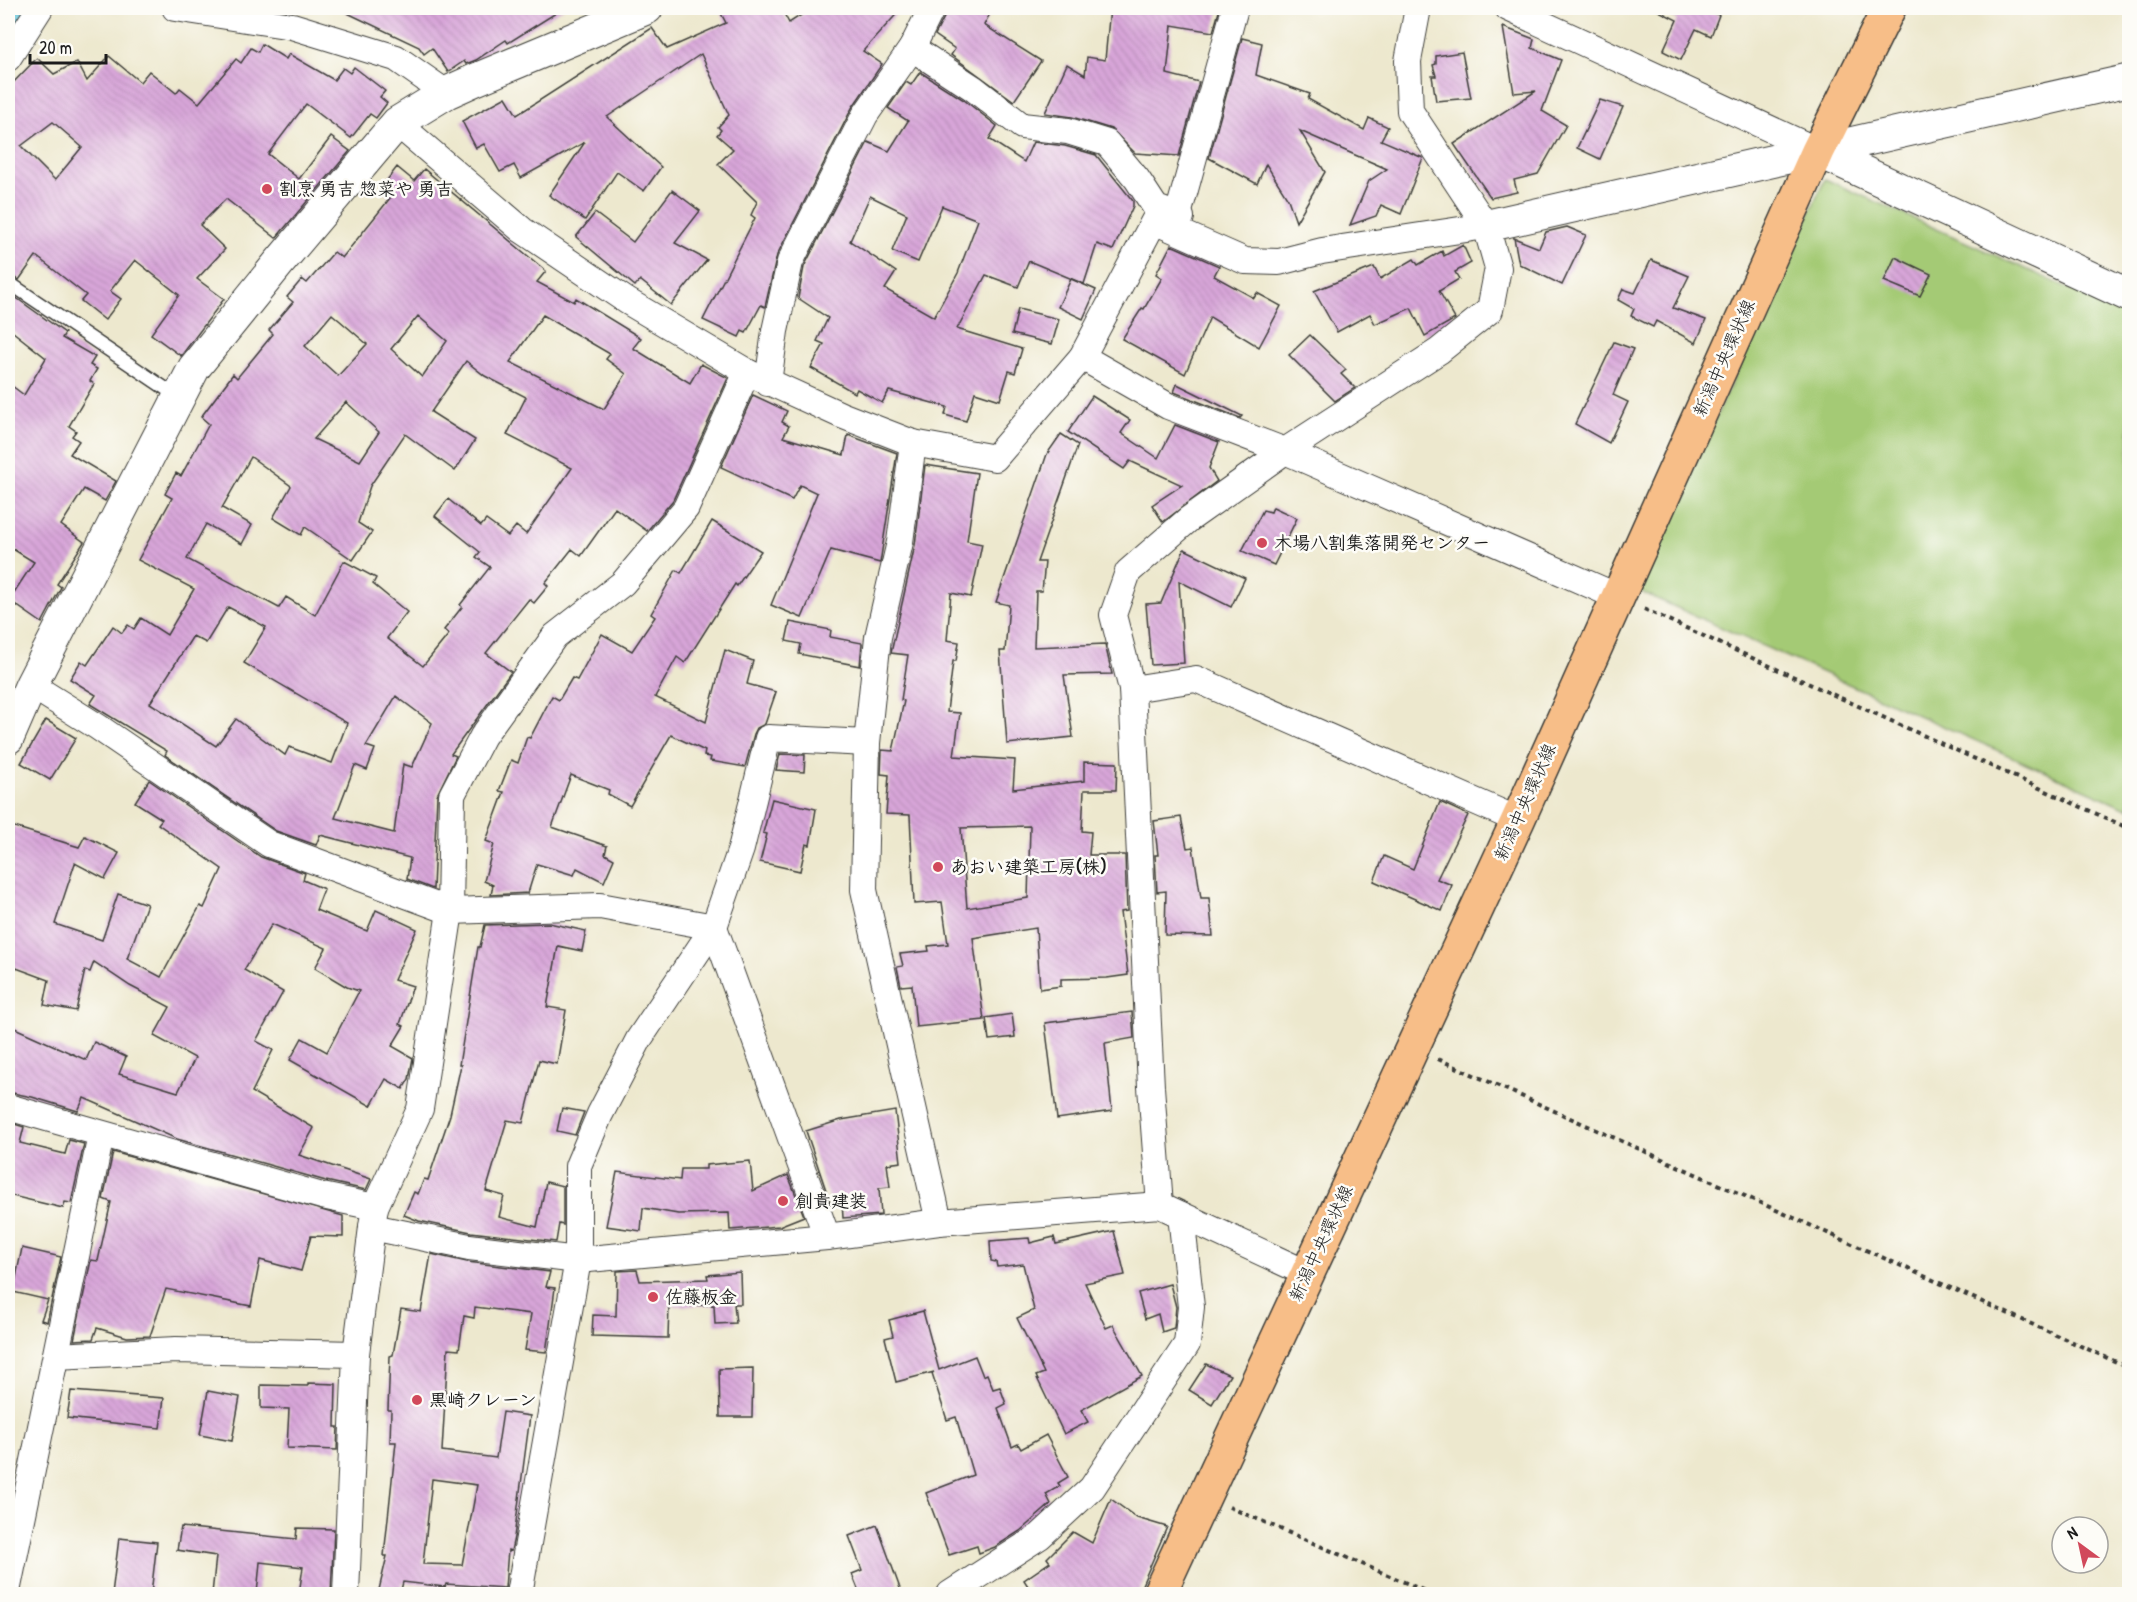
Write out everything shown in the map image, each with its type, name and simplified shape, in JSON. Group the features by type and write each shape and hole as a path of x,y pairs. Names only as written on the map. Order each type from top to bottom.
{"main road":[{"name":"新潟中央環状線","path":"1159,1594 1518,820 1616,596 1818,151 1889,8"}],"street":[{"path":"8,58 40,8"},
{"path":"175,8 292,26 396,58 446,93"},
{"path":"8,738 31,685 194,368 397,123 446,93 647,8"},
{"path":"346,1594 356,1354 373,1217 420,1109 450,911 452,795 483,736 555,636 623,582 686,508 758,377 775,332 790,262 866,115 912,48 932,8"},
{"path":"1178,214 1235,8"},
{"path":"950,1594 1040,1536 1092,1488 1187,1344 1191,1307 1171,1210 1151,1087 1132,689 1113,615 1128,572 1189,519 1285,451 1439,351 1490,310 1498,268 1486,226 1410,111 1408,61 1418,8"},
{"path":"1508,8 2130,296"},
{"path":"912,48 973,88 1022,126 1068,131 1107,143 1137,179 1155,208 1178,214 1245,261"},
{"path":"397,123 522,230 627,301 758,377 913,443 995,458 1082,357 1154,221 1245,261 1280,262 1322,251 1486,226 2130,80"},
{"path":"1082,357 1168,406 1285,451 1616,596"},
{"path":"913,443 900,542 878,637 867,743 864,890 939,1222"},
{"path":"1132,689 1196,679 1518,820"},
{"path":"31,685 98,727 269,844 450,911 600,906 714,927"},
{"path":"519,1594 578,1260 578,1166 600,1114 639,1039 714,927 741,849 768,738 867,743"},
{"path":"714,927 827,1237"},
{"path":"8,1107 322,1196 373,1217 470,1247 578,1260 827,1237 939,1222 1171,1210 1306,1273"},
{"path":"8,1587 101,1135"},
{"path":"56,1356 176,1350 356,1354"}],"lane":[{"path":"8,282 179,398"}],"path":[{"path":"1616,596 2130,829"},
{"path":"1412,1048 2130,1368"},
{"path":"1203,1496 1432,1594"}],"green space":[{"path":"1825,179 2129,315 2129,809 1637,590"}],"building":[{"path":"337,8 564,8 508,43 506,40 476,60 466,64 464,61 448,72 432,48 424,54 419,47"},
{"path":"718,8 781,8 789,23 812,8 902,8 863,51 882,64 852,108 777,255 765,307 761,305 746,333 742,331 739,337 703,320 755,218 751,215 757,202 718,164 733,149 717,135 721,130 718,127 729,115 701,54 607,117 661,167 644,191 617,172 585,220 549,195 585,142 521,178 514,165 500,172 484,144 476,148 462,121 506,97 517,115 652,28 667,49 726,23"},
{"path":"949,8 993,8 984,25 1041,61 1014,101 951,55 955,49 935,35"},
{"path":"1110,8 1220,8 1213,32 1172,25 1167,74 1199,82 1179,156 1135,153 1111,129 1072,117 1045,113 1067,64 1085,75 1087,57 1105,60"},
{"path":"1653,8 1707,8 1706,10 1719,15 1711,36 1696,29 1681,60 1663,51 1677,20"},
{"path":"1503,27 1534,39 1532,48 1561,60 1542,111 1566,125 1538,174 1514,180 1517,192 1491,198 1454,144 1536,91 1514,93"},
{"path":"1242,38 1262,43 1256,75 1310,94 1308,99 1364,130 1369,118 1388,127 1381,140 1423,158 1401,214 1381,205 1376,216 1350,225 1369,181 1387,169 1300,131 1325,172 1296,222 1288,199 1266,164 1257,184 1209,158"},
{"path":"262,44 286,59 289,54 334,80 343,68 350,73 354,67 385,91 380,97 387,103 376,118 370,114 351,138 306,104 268,154 299,179 331,137 350,151 276,238 226,199 200,225 225,249 197,279 224,299 181,356 151,334 179,295 135,260 110,291 121,299 105,320 81,301 86,295 36,256 19,280 8,274 8,88 37,58 54,74 77,62 87,81 109,56 140,82 149,71 176,93 180,88 199,103 236,59 241,63 251,48 258,52","holes":["53,122 82,147 55,180 21,146"]},
{"path":"1462,52 1471,98 1436,101 1432,76 1436,76 1433,65 1436,64 1436,56"},
{"path":"920,72 964,100 997,126 989,139 1024,162 1033,142 1065,146 1096,155 1133,201 1133,206 1113,250 1097,244 1084,284 1029,261 1018,287 986,275 957,329 1022,349 1015,373 1009,371 1000,400 975,392 966,421 945,415 947,407 889,391 882,403 857,389 855,393 811,368 824,344 817,341 828,318 798,298 804,267 868,142 889,151 908,121 888,108 906,82 911,85","holes":["870,196 907,214 892,251 918,262 942,206 978,220 958,273 934,317 885,289 896,272 850,241"]},
{"path":"1600,100 1623,107 1600,159 1577,148"},
{"path":"397,167 414,181 424,169 546,271 537,282 574,302 576,298 641,338 633,348 690,383 701,364 728,378 673,500 647,531 615,508 581,556 572,549 545,583 548,586 534,603 529,599 486,653 511,672 451,754 456,756 437,795 433,889 407,879 410,858 320,835 316,845 276,831 165,755 167,751 90,704 96,695 70,679 81,661 87,665 113,626 122,633 128,625 134,629 141,618 167,635 194,589 138,560 172,498 165,494 176,473 181,476 209,424 201,417 233,374 237,378 273,334 269,330 293,302 287,297 302,279 307,283 334,252 342,258 391,197 380,189","holes":["332,314 367,344 338,376 305,346","543,315 610,354 606,359 626,374 604,409 510,362","418,316 447,341 422,377 391,349","466,361 485,376 526,397 507,435 572,468 526,534 516,526 508,536 486,520 481,526 448,499 435,516 480,552 476,557 490,567 460,605 462,607 444,630 449,634 423,666 387,638 407,612 373,584 376,578 344,561 315,615 286,597 279,608 187,559 206,524 242,544 252,525 222,508 251,457 291,486 273,518 301,535 305,527 353,560 372,532 358,523 370,486 405,434 455,471 475,440 431,412","346,402 379,432 360,461 314,439","228,607 266,627 244,663 347,723 332,763 289,747 285,755 236,719 216,746 150,703 193,636 206,643","396,696 432,723 412,767 403,764 394,833 335,818 355,765 367,770 375,749 366,746"]},
{"path":"672,190 700,211 675,243 707,260 671,305 640,280 635,286 576,237 595,213 633,242"},
{"path":"1567,227 1586,235 1562,285 1519,264 1514,238 1539,248 1546,232"},
{"path":"1171,245 1219,266 1214,276 1254,298 1257,293 1281,306 1259,347 1210,317 1185,374 1122,339 1142,308 1144,309 1162,278 1156,274"},
{"path":"1463,245 1471,263 1455,272 1459,279 1439,291 1455,319 1425,336 1411,308 1375,324 1370,314 1337,332 1314,291 1374,267 1380,279 1414,259 1418,265 1442,251 1444,256"},
{"path":"1895,257 1931,274 1920,296 1884,281"},
{"path":"1651,260 1689,276 1673,308 1706,320 1696,343 1656,321 1653,327 1631,316 1634,309 1618,300 1623,289 1635,293"},
{"path":"1071,279 1096,290 1083,319 1058,307"},
{"path":"8,292 65,333 62,338 95,357 90,365 97,369 90,381 94,384 69,426 76,431 72,436 79,441 70,454 116,481 105,501 84,489 61,525 84,542 57,584 61,587 42,623 9,600 34,562 8,546 8,383 24,395 46,358 8,328"},
{"path":"1018,309 1059,319 1052,344 1012,334"},
{"path":"1310,335 1346,370 1341,374 1355,388 1335,401 1289,355"},
{"path":"1614,342 1633,349 1613,395 1628,402 1609,443 1575,424"},
{"path":"1177,384 1242,416 1240,418 1174,392"},
{"path":"753,395 787,411 782,422 789,426 783,437 844,455 848,435 897,453 880,563 831,550 802,618 771,605 817,493 800,485 792,500 721,467"},
{"path":"1092,396 1130,420 1121,433 1158,458 1175,425 1219,442 1209,468 1217,481 1163,522 1152,505 1182,485 1130,461 1124,469 1068,432"},
{"path":"1061,434 1078,445 1037,562 1045,562 1042,591 1036,591 1034,647 1105,644 1112,674 1064,675 1073,737 1007,744 1000,651 1005,651 1009,605 996,602 1047,454"},
{"path":"925,465 977,473 967,541 982,544 971,597 951,593 947,640 959,642 956,661 953,661 947,712 960,713 954,756 1015,760 1013,789 1084,781 1084,762 1117,763 1116,790 1084,790 1082,831 1091,832 1089,855 1125,855 1127,911 1120,912 1128,975 1061,979 1061,986 1040,989 1036,928 973,938 984,1020 916,1027 912,985 901,986 897,967 903,966 900,954 929,951 928,946 948,944 942,902 914,904 910,815 886,814 889,775 881,774 882,750 893,751 904,701 901,700 908,655 891,653 915,545","holes":["1030,826 1028,898 967,908 961,828"]},
{"name":"木場八割集落開発センター","path":"1273,507 1297,518 1274,565 1242,551 1263,510 1271,512"},
{"path":"712,521 761,551 737,586 735,584 685,663 677,657 655,697 706,722 725,650 753,661 747,684 776,692 765,724 757,728 754,734 745,767 710,761 711,757 704,756 705,751 671,735 630,806 608,794 609,790 571,775 552,827 607,846 605,854 614,859 604,882 577,868 574,875 537,864 528,893 491,895 493,885 484,881 494,844 486,841 504,792 499,791 511,760 518,763 527,737 530,738 552,696 559,700 572,678 577,680 602,634 632,651 655,617 651,614 676,570 681,573"},
{"path":"1184,549 1245,578 1231,607 1179,581 1184,663 1151,665 1146,604 1161,603"},
{"path":"790,622 831,630 830,637 862,643 860,666 799,654 801,644 786,641"},
{"path":"46,720 76,738 50,780 21,763"},
{"path":"780,754 805,755 804,772 776,770"},
{"path":"149,780 261,857 305,873 303,880 324,889 316,910 367,931 376,910 417,929 394,980 413,986 400,1024 404,1026 392,1046 413,1058 409,1079 403,1089 386,1079 371,1106 290,1060 302,1038 327,1052 359,991 347,987 315,968 326,948 272,924 244,970 283,992 256,1041 273,1050 252,1092 314,1128 299,1155 371,1179 366,1190 177,1139 84,1098 78,1111 8,1092 8,1025 86,1060 94,1042 126,1057 119,1074 178,1092 195,1058 154,1036 170,1007 130,986 94,962 90,972 85,970 76,1011 44,1005 49,980 8,965 8,825 79,847 85,836 119,853 105,879 75,863 55,924 102,940 118,894 147,904 127,959 161,977 200,906 204,908 222,869 158,824 162,819 135,802"},
{"path":"772,799 816,809 810,845 806,844 800,871 760,862 767,834 763,833"},
{"path":"1440,802 1468,815 1437,879 1452,885 1442,911 1374,881 1384,856 1413,869"},
{"path":"1181,817 1187,848 1193,847 1201,898 1209,898 1213,936 1165,935 1166,891 1157,892 1155,855 1158,855 1154,821"},
{"path":"549,923 586,931 582,951 558,946 547,1007 566,1010 557,1064 539,1060 523,1123 507,1120 486,1191 504,1196 499,1217 537,1227 546,1182 563,1186 563,1225 559,1224 556,1242 471,1232 419,1221 404,1215 414,1192 418,1194 424,1179 428,1180 450,1115 461,1065 459,1065 478,947 480,947 485,925"},
{"path":"1132,1012 1134,1038 1105,1043 1112,1111 1057,1119 1045,1023"},
{"path":"1012,1014 1015,1037 989,1040 986,1018"},
{"path":"562,1108 584,1112 575,1135 557,1131"},
{"path":"895,1111 901,1162 887,1164 890,1187 879,1188 881,1215 843,1218 842,1201 831,1205 806,1131 841,1120"},
{"path":"8,1122 24,1127 20,1143 65,1154 69,1140 84,1144 71,1203 65,1202 63,1208 8,1195"},
{"path":"113,1152 343,1216 343,1237 311,1236 301,1271 260,1260 251,1306 166,1289 150,1336 127,1337 97,1328 93,1339 74,1340 91,1260 98,1261 111,1202 103,1199"},
{"path":"750,1161 753,1191 788,1175 804,1216 779,1226 730,1230 729,1213 678,1214 643,1208 641,1231 606,1226 617,1172 680,1180 681,1169 706,1169 706,1165"},
{"path":"1114,1231 1125,1275 1085,1283 1106,1328 1113,1325 1142,1376 1081,1410 1088,1422 1064,1434 1036,1376 1044,1373 1017,1318 1034,1310 1023,1264 997,1267 996,1262 991,1261 990,1241 1029,1238 1030,1243 1054,1237 1056,1244"},
{"path":"22,1248 61,1257 47,1322 41,1320 48,1300 13,1292"},
{"path":"431,1254 467,1262 550,1272 546,1287 555,1288 546,1352 525,1350 531,1314 475,1307 474,1318 464,1316 459,1350 448,1349 442,1451 496,1458 503,1412 530,1416 514,1537 511,1551 508,1550 505,1588 446,1584 445,1587 403,1582 400,1594 378,1594 387,1556 384,1556 396,1442 390,1442 391,1410 388,1410 390,1356 393,1355 401,1309 421,1312","holes":["432,1479 477,1485 462,1565 423,1564"]},
{"name":"佐藤板金","path":"637,1270 640,1281 708,1279 707,1275 740,1272 741,1304 734,1304 736,1323 715,1324 714,1305 669,1306 668,1338 592,1336 593,1315 616,1316 617,1271"},
{"path":"1170,1284 1176,1307 1174,1328 1162,1332 1158,1314 1145,1319 1138,1293"},
{"path":"923,1311 939,1370 975,1356 983,1376 987,1374 993,1389 1000,1387 1006,1404 998,1408 1012,1447 1018,1444 1021,1449 1046,1435 1068,1477 1058,1483 1060,1486 1046,1494 1051,1504 1020,1531 995,1547 979,1553 977,1546 949,1555 926,1493 973,1475 956,1417 947,1420 932,1373 934,1372 896,1382 885,1338 893,1336 889,1320"},
{"path":"1206,1364 1230,1375 1212,1404 1189,1390"},
{"path":"753,1368 752,1417 720,1417 719,1369"},
{"path":"308,1383 336,1384 337,1450 287,1448 289,1409 261,1408 261,1385 308,1386"},
{"path":"71,1391 164,1398 160,1428 67,1418"},
{"path":"208,1391 240,1397 232,1441 200,1435"},
{"path":"1111,1499 1137,1518 1167,1527 1138,1594 1033,1594 1024,1580 1050,1562 1047,1558 1073,1532 1092,1543"},
{"path":"877,1525 902,1594 860,1594 852,1574 862,1570 849,1536"},
{"path":"181,1527 296,1539 297,1528 334,1529 331,1594 299,1594 303,1567 260,1562 257,1594 212,1594 216,1556 177,1550"},
{"path":"119,1538 157,1542 151,1594 112,1594"}],"waterway":[{"path":"8,29 21,8"}],"place":[{"name":"割烹 勇吉 惣菜や 勇吉","path":"267,189"},
{"name":"木場八割集落開発センター","path":"1262,543"},
{"name":"あおい建築工房(株)","path":"938,867"},
{"name":"創貴建装","path":"783,1201"},
{"name":"佐藤板金","path":"653,1297"},
{"name":"黒崎クレーン","path":"417,1400"}]}
